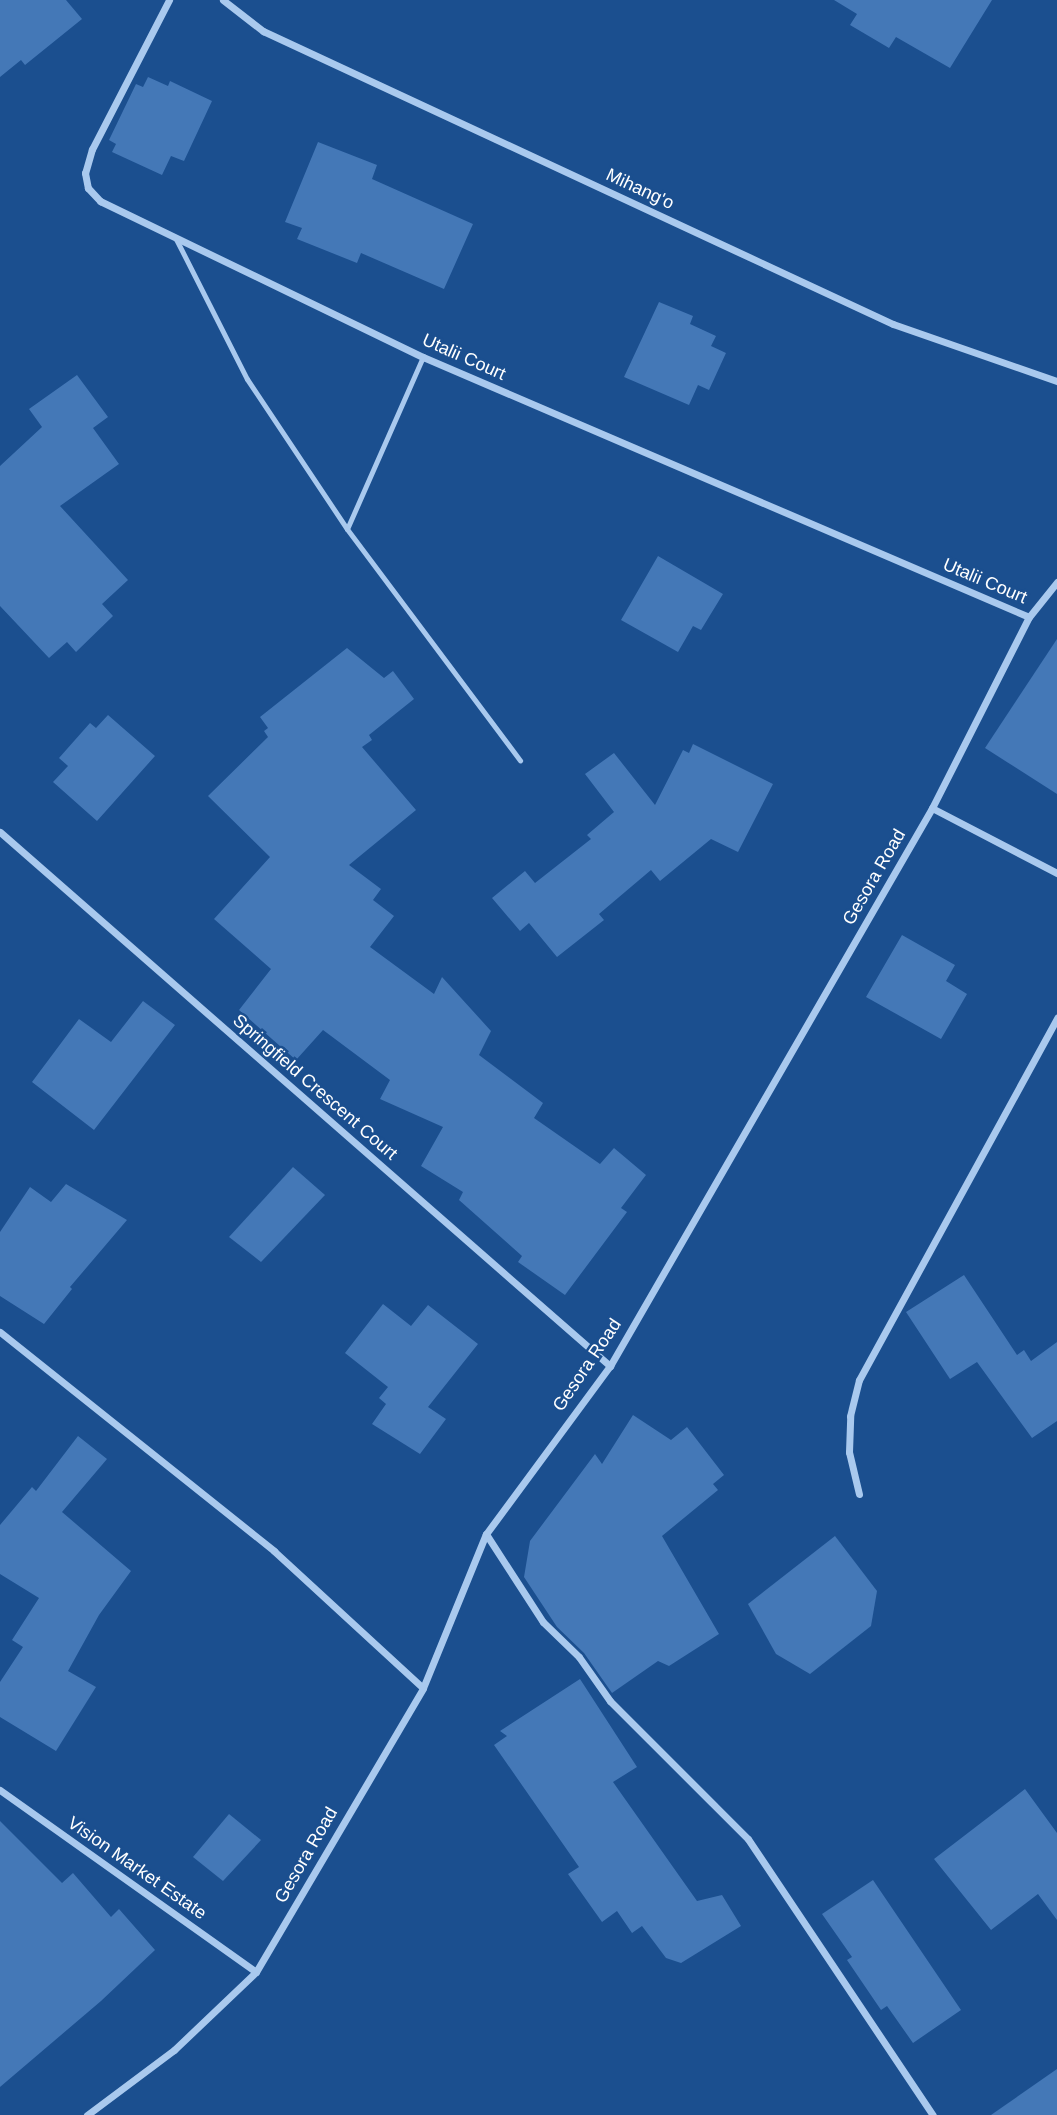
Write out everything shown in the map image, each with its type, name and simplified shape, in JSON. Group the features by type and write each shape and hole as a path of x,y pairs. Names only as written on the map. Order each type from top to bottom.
{"street":[{"name":"Utalii Court","path":"169,0 92,149 85,173 88,188 100,201 423,357 1029,617"},
{"name":"Mihang'o","path":"223,0 263,31 893,324 1057,381"},
{"name":"Gesora Road","path":"87,2115 174,2050 256,1972 423,1688 486,1534 610,1366 932,808 1029,617 1057,582"},
{"path":"932,808 1057,873"},
{"name":"Springfield Crescent Court","path":"0,832 610,1366"},
{"path":"859,1493 849,1452 850,1416 859,1380 1057,1018"},
{"path":"0,1332 274,1551 423,1688"},
{"path":"486,1534 543,1622 579,1657 610,1700 748,1839 933,2115"},
{"name":"Vision Market Estate","path":"0,1790 256,1972"}],"lane":[{"path":"175,236 247,379 347,529 520,760"},
{"path":"347,529 423,357"}],"building":[{"path":"0,0 66,0 82,19 25,65 21,60 0,77"},
{"path":"834,0 992,0 950,68 896,37 889,48 850,25 857,14"},
{"path":"148,77 168,86 170,81 212,101 184,161 171,156 162,175 112,152 116,144 109,140 136,84 143,87"},
{"path":"318,142 377,165 372,179 473,224 444,289 361,253 357,263 297,239 302,228 285,222"},
{"path":"659,302 693,316 690,324 716,336 711,346 726,353 709,390 698,385 689,405 624,377"},
{"path":"77,375 108,417 93,428 119,464 60,506 128,580 102,604 113,616 76,652 67,642 49,658 0,606 0,466 42,427 29,409"},
{"path":"658,556 723,594 701,630 693,626 678,652 621,620"},
{"path":"1057,639 1057,794 985,748"},
{"path":"347,648 384,678 393,671 414,699 369,735 372,740 362,747 416,810 349,865 381,889 373,900 394,916 370,947 434,994 442,977 491,1031 479,1055 543,1103 534,1118 600,1164 614,1148 646,1175 621,1208 627,1212 565,1295 518,1262 522,1256 459,1200 463,1192 421,1166 443,1127 380,1099 390,1080 323,1030 296,1060 239,1010 271,969 214,919 270,857 208,796 268,737 264,731 268,728 260,717"},
{"path":"108,715 155,756 97,821 53,782 68,766 59,758 90,723 96,728"},
{"path":"693,744 773,784 738,852 711,839 660,881 651,870 599,914 604,920 557,957 529,923 520,931 492,898 525,871 535,883 591,839 587,835 614,812 585,774 614,753 655,805 683,750 689,753"},
{"path":"902,935 955,965 946,981 967,994 941,1039 866,997"},
{"path":"143,1001 175,1025 94,1130 32,1082 79,1019 111,1042"},
{"path":"293,1167 325,1195 261,1262 229,1237"},
{"path":"66,1184 127,1220 70,1287 72,1289 44,1324 0,1296 0,1232 30,1187 51,1202"},
{"path":"964,1275 1017,1355 1024,1350 1031,1361 1057,1342 1057,1421 1032,1438 977,1362 950,1379 906,1312"},
{"path":"383,1304 411,1326 428,1305 478,1344 428,1407 446,1419 420,1454 372,1424 386,1404 379,1398 388,1387 345,1353"},
{"path":"633,1415 671,1440 687,1427 724,1475 713,1484 718,1490 662,1536 719,1634 669,1666 658,1661 612,1693 584,1653 557,1627 524,1577 530,1541 595,1454 602,1464"},
{"path":"78,1436 107,1459 62,1512 131,1571 99,1615 68,1671 96,1687 56,1751 0,1717 0,1682 23,1647 12,1640 39,1598 0,1574 0,1525 32,1487 36,1491"},
{"path":"835,1536 877,1591 871,1626 810,1674 776,1654 748,1604"},
{"path":"580,1679 637,1767 613,1782 697,1901 722,1895 741,1926 681,1963 666,1958 642,1926 632,1933 617,1911 602,1922 568,1874 579,1867 494,1745 507,1736 500,1731"},
{"path":"1025,1789 1057,1833 1057,1920 1038,1894 991,1930 934,1859"},
{"path":"229,1814 261,1840 223,1881 193,1857"},
{"path":"0,1821 62,1883 73,1873 111,1917 119,1909 155,1950 101,2001 0,2087"},
{"path":"873,1880 961,2010 913,2043 887,2006 881,2010 847,1960 852,1957 822,1914"},
{"path":"1057,2069 1057,2115 991,2115"}]}
